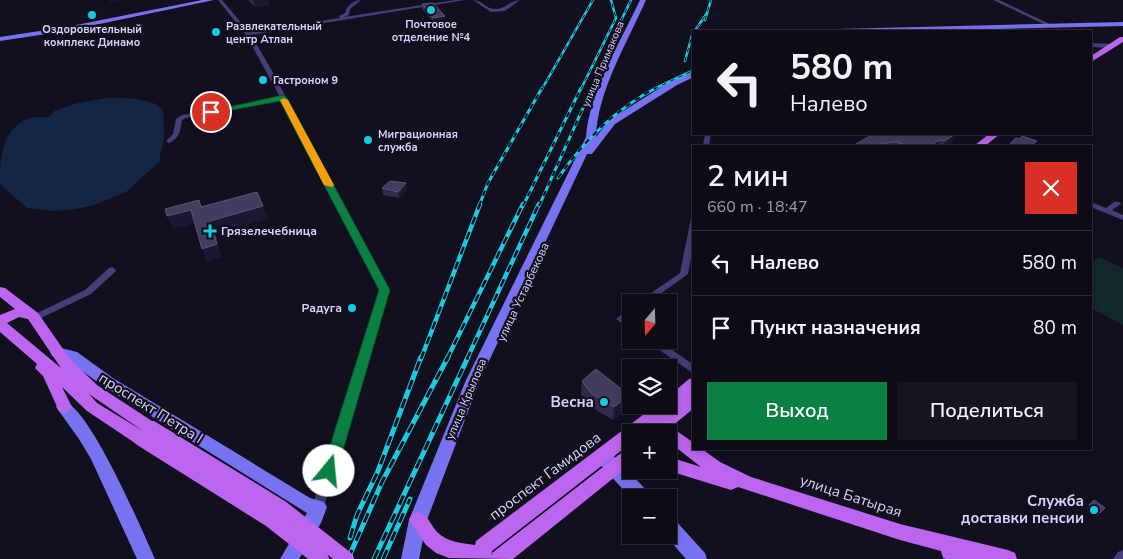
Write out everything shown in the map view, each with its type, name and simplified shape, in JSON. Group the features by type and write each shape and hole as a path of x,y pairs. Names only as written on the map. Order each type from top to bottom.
{"main road":[{"path":"0,38 76,26 204,0"},
{"path":"0,38 66,29 211,0"},
{"name":"улица Примакова","path":"595,133 590,126 603,91 643,0"},
{"name":"улица Примакова","path":"595,133 609,90 648,0"},
{"path":"900,30 1123,24"},
{"path":"892,30 1054,27"},
{"path":"1092,59 1123,39"},
{"path":"1092,65 1123,47"},
{"name":"улица Устарбекова","path":"418,559 421,523 460,427 595,133 631,108 692,74"},
{"path":"980,145 994,135"},
{"path":"993,145 1005,135"},
{"path":"0,291 34,317 65,363 146,434 270,519 322,559"},
{"path":"0,322 8,315 18,312 34,317"},
{"path":"0,326 60,375 92,407 146,434 281,508 346,559"},
{"path":"0,333 48,373 64,407 85,434 98,456 146,559"},
{"name":"проспект Петра I","path":"57,352 72,356 108,382 307,505 318,507"},
{"name":"проспект Гамидова","path":"677,397 692,385"},
{"name":"проспект Гамидова","path":"660,424 692,400"},
{"name":"проспект Гамидова","path":"484,555 602,455 622,446"},
{"name":"улица Батырая","path":"677,447 691,451 714,468 747,483 978,557"},
{"path":"677,465 689,464 692,460 691,451"},
{"path":"602,455 635,489"},
{"name":"улица Батырая","path":"677,466 978,557 1008,559"},
{"name":"проспект Гамидова","path":"484,555 619,472 622,468"},
{"path":"289,559 315,517 318,507"},
{"path":"421,523 430,537 443,546 456,551 484,555"},
{"path":"410,559 421,523"},
{"path":"677,535 698,559"}],"street":[{"path":"220,0 248,34 384,290 318,507"},
{"path":"336,19 346,14 348,9 359,0"},
{"path":"248,34 463,0"},
{"path":"475,0 491,11 503,10 518,0"},
{"path":"995,0 1054,27"},
{"path":"1092,45 1112,46"},
{"path":"170,141 177,133 179,118 184,116 283,98"},
{"path":"1092,204 1123,218"},
{"path":"1106,211 1117,204"},
{"path":"655,294 684,274 692,231"},
{"path":"34,317 88,292 112,270"},
{"path":"664,349 692,369"},
{"path":"1120,559 1123,556"}],"green space":[{"path":"1099,257 1123,268 1123,325 1092,309 1092,262"}],"water":[{"path":"106,98 128,98 145,101 159,106 163,111 164,138 160,161 126,192 94,205 54,211 27,208 0,184 4,145 13,129 20,123 30,118 52,115 54,111 78,103"}],"building":[{"path":"433,3 445,16 433,18 422,4"},
{"path":"872,135 954,135 945,141 940,140 931,145 906,145 895,142 878,145 854,145"},
{"path":"1022,136 1037,141 1032,145 1009,145 1016,138 1020,139"},
{"path":"390,181 406,183 398,192 382,188"},
{"path":"257,192 263,206 210,221 217,244 202,249 191,210 167,216 165,209 199,200 201,207"},
{"path":"596,369 622,389 622,401 614,407 591,393 582,381"},
{"path":"1094,500 1105,508 1100,513 1089,505"}],"railway":[{"path":"542,89 593,0"},
{"path":"581,89 616,18 611,0"},
{"path":"617,29 631,0"},
{"path":"705,20 711,0"},
{"path":"695,30 707,13"},
{"path":"685,61 692,35"},
{"path":"591,89 610,45"},
{"path":"655,88 692,71"},
{"path":"479,206 488,183 542,88"},
{"path":"523,206 581,88"},
{"path":"539,206 592,88"},
{"path":"558,178 601,127 641,96 655,88"},
{"path":"421,359 480,204"},
{"path":"448,358 523,204"},
{"path":"467,359 539,204"},
{"path":"350,538 357,515 378,471 421,357"},
{"path":"374,559 468,357"},
{"path":"348,559 382,482 448,358"},
{"path":"383,559 410,499"}],"slow traffic":[{"path":"284,100 329,185"}],"place":[{"name":"Почтовое отделение №4","path":"431,10"},
{"name":"Оздоровительный комплекс Динамо","path":"92,15"},
{"name":"Развлекательный центр Атлан","path":"216,32"},
{"name":"Гастроном 9","path":"263,80"},
{"name":"Миграционная служба","path":"368,140"},
{"name":"Грязелечебница","path":"210,231"},
{"name":"Радуга","path":"352,308"},
{"name":"Весна","path":"604,402"},
{"name":"Служба доставки пенсии","path":"1094,510"}],"route":[{"path":"211,112 283,98 384,290 329,471"}]}
